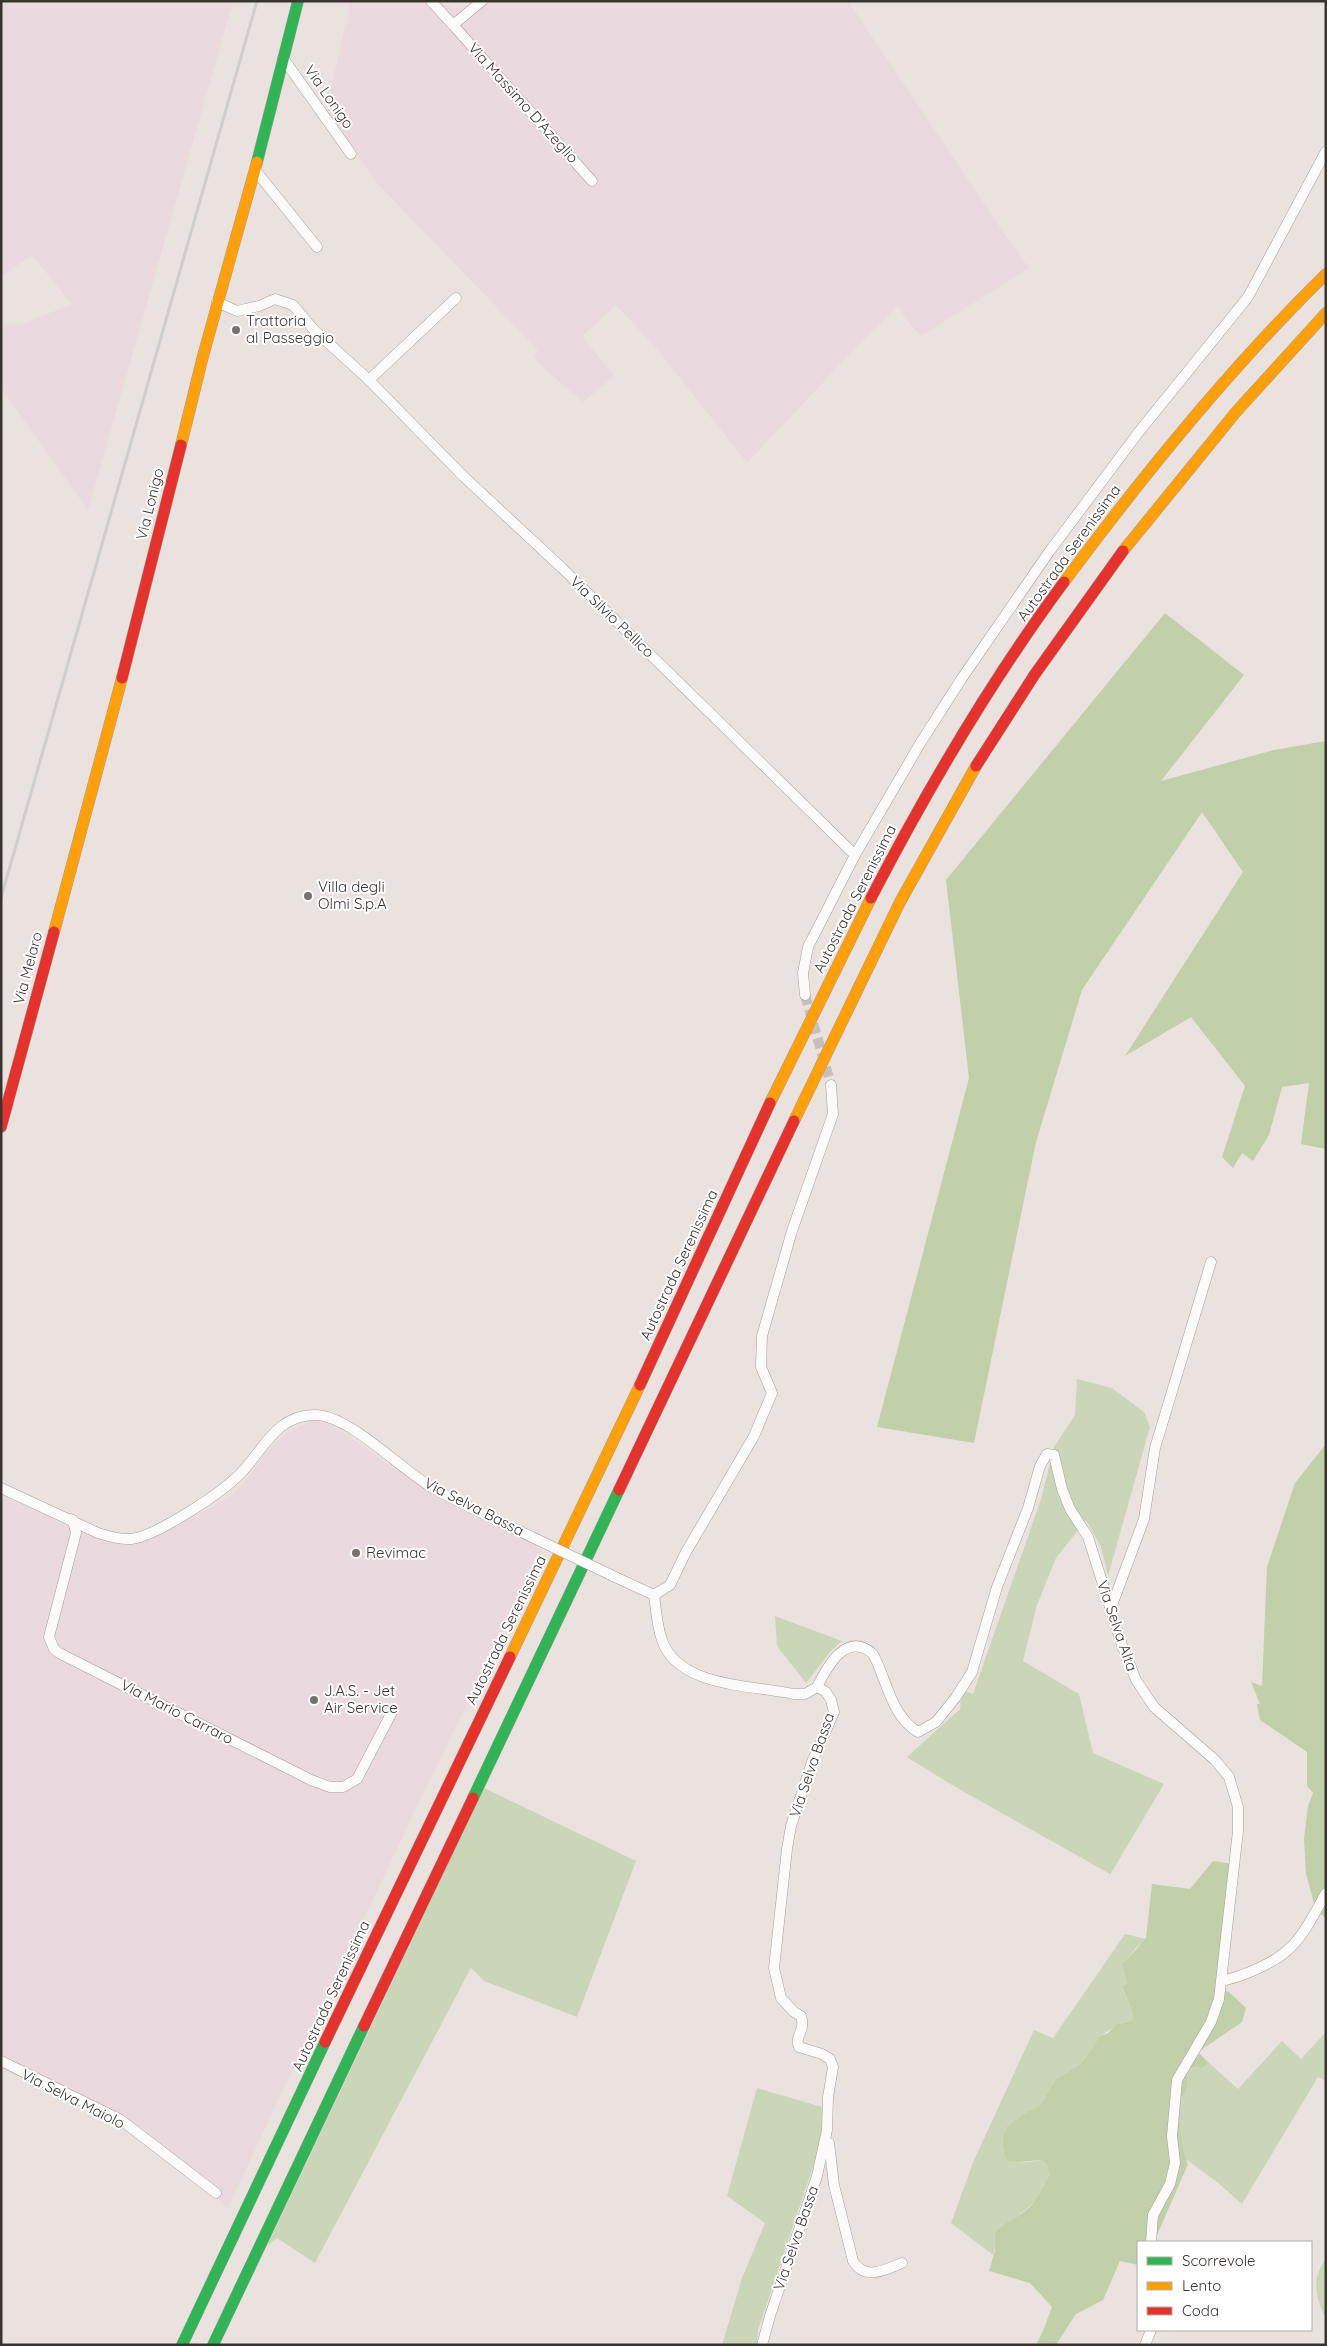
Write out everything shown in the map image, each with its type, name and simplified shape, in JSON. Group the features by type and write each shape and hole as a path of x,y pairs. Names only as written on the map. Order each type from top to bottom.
{"main road":[{"name":"Via Lonigo","path":"76,846 126,664 217,302 255,170 282,57 298,1"},
{"name":"Autostrada Serenissima","path":"182,2345 432,1817 597,1476 790,1062 862,915 899,845 976,712 1090,545 1133,490 1221,386 1326,274"},
{"path":"213,2345 804,1098 884,933 922,861 997,731 1107,570 1153,509 1200,453 1326,312"},
{"name":"Via Melaro","path":"1,1127 76,846"}],"street":[{"name":"Via Massimo D'Azeglio","path":"431,1 592,181"},
{"path":"454,25 482,1"},
{"name":"Via Lonigo","path":"282,57 351,154"},
{"path":"805,995 802,973 808,947 855,855 931,726 1049,552 1138,434 1248,297 1326,151"},
{"path":"255,170 317,247"},
{"path":"368,380 456,298"},
{"name":"Via Silvio Pellico","path":"217,302 237,311 259,306 275,299 293,305 314,330 368,380 462,475 562,568 855,855"},
{"path":"654,1595 670,1585 686,1552 754,1436 772,1393 761,1367 762,1336 792,1230 833,1114 831,1085"},
{"path":"1111,1608 1144,1520 1155,1448 1211,1262"},
{"name":"Via Selva Bassa","path":"1,1488 98,1533 131,1539 164,1527 224,1487 241,1474 274,1431 286,1422 298,1417 329,1416 347,1426 432,1488 654,1595 662,1642 671,1657 684,1668 711,1680 794,1694 805,1694 817,1687 826,1692 832,1700 834,1712 812,1762 791,1826 774,1968 781,1998 801,2016 804,2025 798,2038 799,2047 822,2054 830,2059 832,2067 828,2097 827,2130 834,2185 853,2260 857,2267 864,2272 872,2273 881,2272 902,2263"},
{"name":"Via Selva Alta","path":"817,1687 841,1653 850,1645 856,1645 866,1648 873,1654 899,1713 910,1727 918,1732 936,1722 956,1697 972,1672 997,1587 1025,1516 1040,1466 1048,1453 1054,1455 1062,1489 1070,1509 1088,1537 1122,1644 1142,1690 1154,1707 1215,1760 1229,1777 1238,1807 1238,1831 1222,1978 1215,2012 1177,2080 1172,2136 1175,2163 1170,2184 1153,2215 1152,2241"},
{"name":"Via Mario Carraro","path":"69,1519 73,1520 76,1533 49,1637 54,1649 59,1652 302,1776 330,1787 343,1787 357,1779 392,1712"},
{"path":"1222,1978 1226,1980 1242,1975 1285,1953 1294,1945 1326,1893"},
{"name":"Via Selva Maiolo","path":"1,2062 121,2120 216,2193"},
{"name":"Via Selva Bassa","path":"762,2345 817,2176 827,2130"},
{"path":"1145,2345 1151,2331"}],"shaded area":[{"path":"1,1 233,1 88,510 1,388 1,323 20,325 72,304 32,255 1,277"},
{"path":"351,1 437,1 454,9 468,6 474,1 848,1 1029,268 921,336 906,319 898,306 860,343 747,463 658,350 616,305 582,336 614,376 583,402 546,370 534,356 538,350 377,183 326,111"},
{"path":"314,1420 328,1424 354,1440 438,1498 544,1546 419,1802 228,2207 183,2168 128,2126 1,2056 1,1494 80,1532 102,1540 137,1544 172,1529 234,1494 277,1441 290,1431"}],"green space":[{"path":"1165,613 1244,675 1161,781 1274,750 1326,741 1326,1149 1301,1144 1309,1083 1282,1087 1269,1135 1253,1161 1242,1153 1233,1168 1222,1157 1245,1086 1191,1017 1125,1056 1243,872 1202,812 1082,990 1036,1142 974,1443 877,1427 969,1078 946,880"},
{"path":"1077,1379 1112,1388 1144,1412 1150,1427 1108,1576 1101,1547 1086,1520 1056,1558 1037,1605 1023,1661 1079,1694 1093,1753 1164,1784 1107,1880 1110,1874 952,1785 907,1757 960,1709 962,1690 973,1694 1041,1499 1054,1447 1075,1415"},
{"path":"1326,1444 1326,1919 1315,1907 1306,1874 1304,1839 1308,1806 1313,1793 1307,1786 1307,1752 1260,1720 1257,1704 1260,1704 1251,1682 1262,1686 1267,1567 1295,1483"},
{"path":"775,1616 842,1641 831,1651 806,1683 777,1646"},
{"path":"484,1788 636,1861 577,2017 484,1981 471,1968 315,2263 277,2238 267,2246"},
{"path":"1213,1861 1234,1864 1221,1990 1229,1992 1246,2008 1242,2022 1198,2052 1209,2063 1201,2069 1197,2067 1187,2069 1187,2086 1179,2119 1188,2164 1154,2241 1137,2241 1137,2265 1120,2261 1103,2300 1076,2314 1056,2345 1036,2345 1052,2307 1030,2283 989,2271 995,2251 995,2233 1033,2203 1050,2174 1046,2163 1041,2160 1008,2161 1003,2147 1003,2136 1007,2127 1025,2113 1040,2105 1056,2079 1081,2064 1100,2036 1108,2033 1116,2025 1132,2020 1133,2013 1122,1987 1127,1983 1122,1963 1128,1959 1146,1938 1152,1884 1190,1889"},
{"path":"1125,1934 1146,1939 1136,1948 1123,1967 1127,1983 1122,1988 1133,2013 1132,2020 1121,2023 1100,2036 1081,2064 1056,2079 1040,2105 1025,2113 1003,2147 1008,2158 1012,2161 1041,2160 1046,2163 1050,2174 1032,2204 995,2233 996,2243 993,2255 951,2223 974,2160 1034,2030 1053,2038"},
{"path":"1326,2032 1326,2081 1318,2077 1242,2204 1186,2159 1183,2153 1179,2122 1180,2107 1187,2090 1187,2069 1197,2067 1201,2069 1209,2063 1238,2089 1282,2041 1301,2059"},
{"path":"757,2088 822,2107 822,2128 814,2164 758,2330 757,2345 722,2345 742,2278 765,2223 727,2196"},
{"path":"1326,2258 1326,2320 1317,2296 1316,2282"}],"tunnel":[{"path":"805,995 831,1085"}],"railway":[{"path":"1,898 257,1"}],"traffic: fast":[{"path":"257,162 298,1"},
{"path":"473,1798 619,1490"},
{"path":"213,2345 364,2026"},
{"path":"182,2345 325,2042"}],"traffic: slow":[{"path":"181,445 203,356 257,162"},
{"path":"1064,582 1125,502 1222,384 1326,274"},
{"path":"1123,551 1236,412 1326,313"},
{"path":"54,932 122,678"},
{"path":"794,1121 900,902 976,766"},
{"path":"770,1103 871,898"},
{"path":"510,1657 640,1385"}],"traffic: jam":[{"path":"122,678 181,445"},
{"path":"976,766 1035,674 1123,551"},
{"path":"871,898 961,736 1011,658 1064,582"},
{"path":"1,1127 54,932"},
{"path":"640,1385 770,1103"},
{"path":"619,1490 794,1121"},
{"path":"325,2042 510,1657"},
{"path":"364,2026 473,1798"}],"place":[{"name":"Trattoria al Passeggio","path":"236,330"},
{"name":"Villa degli Olmi S.p.A","path":"308,896"},
{"name":"Revimac","path":"356,1553"},
{"name":"J.A.S. - Jet Air Service","path":"314,1700"}]}
